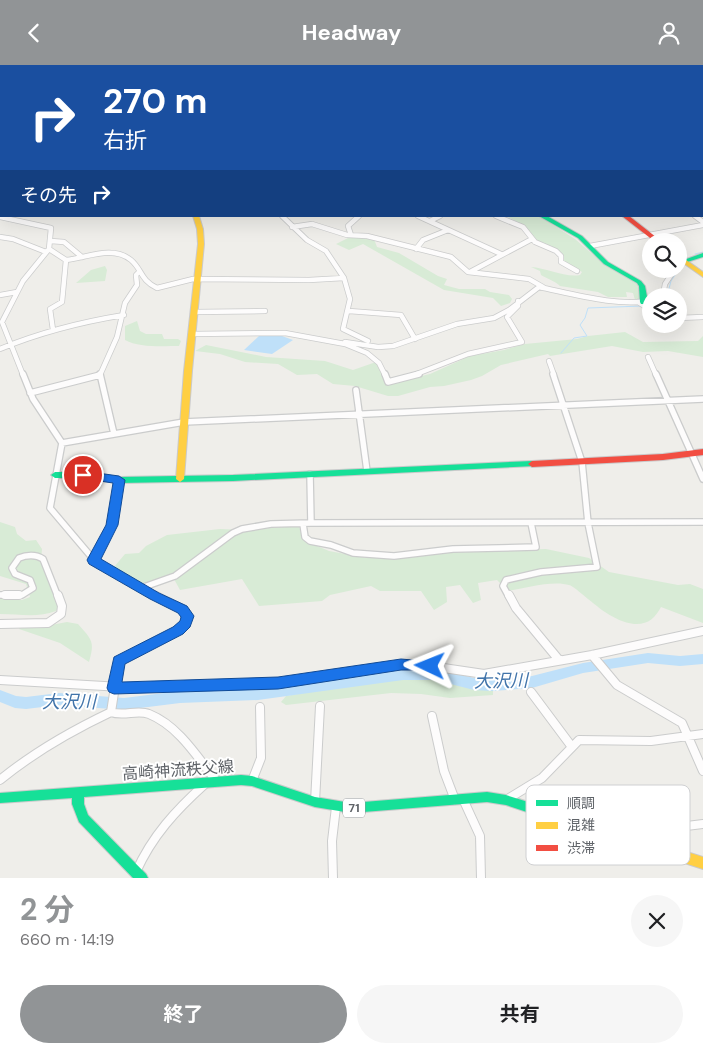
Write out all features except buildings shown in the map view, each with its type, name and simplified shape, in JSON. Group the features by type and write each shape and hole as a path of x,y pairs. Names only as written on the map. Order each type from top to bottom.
{"main road":[{"path":"180,479 191,334 201,242 196,217"},
{"path":"544,217 574,233 606,263 639,281 642,288"},
{"path":"626,217 646,233"},
{"path":"687,259 703,255"},
{"path":"687,264 703,275"},
{"path":"54,475 83,475 119,480 180,479 582,462 703,452"},
{"name":"高崎神流秩父線","path":"0,799 252,781 336,807 351,808 487,797 506,800 526,807"},
{"path":"78,793 78,804 83,818 139,875"},
{"name":"高崎神流秩父線","path":"690,859 703,863"}],"street":[{"path":"0,217 51,227 51,241 48,251 23,281 3,320 2,329 30,393 62,443 61,456 54,475 50,508 94,560 141,588 182,609 188,619 178,630 121,659 118,664 112,712"},
{"path":"283,217 307,240 326,251 344,278 349,292 349,311 344,331 381,347"},
{"path":"351,235 348,226 358,217"},
{"path":"420,217 501,254"},
{"path":"430,221 438,217"},
{"path":"498,217 523,227 532,239 556,251 561,256 561,262 577,271"},
{"path":"658,233 703,223"},
{"path":"292,227 312,224 342,234 367,236 451,257 464,270 470,272 529,279 543,287 584,298 642,301"},
{"path":"416,249 423,241 448,230"},
{"path":"590,246 642,236"},
{"path":"0,237 13,239 48,251 66,260 102,253 115,253 130,261 146,283 157,288 197,280 309,280 344,278"},
{"path":"470,272 532,239"},
{"path":"51,241 64,242 82,257"},
{"path":"52,330 50,309 62,302 66,260"},
{"path":"114,434 100,375 117,337 119,325 124,315 125,303 131,292 138,285 136,275 139,272"},
{"path":"191,334 285,333 296,337 358,342 381,347 415,339 458,324 500,316 533,290 543,287"},
{"path":"0,295 17,292"},
{"path":"341,342 358,349 378,361 388,382 449,364 468,353 522,342 507,317 518,306 518,301"},
{"path":"194,312 266,311"},
{"path":"349,311 401,315 415,339"},
{"path":"0,349 85,320 124,315"},
{"path":"687,318 703,317"},
{"path":"648,357 703,479"},
{"path":"549,361 582,462 588,523 597,567 541,572 506,580 503,586 516,608 539,633 559,660"},
{"path":"30,393 100,375"},
{"path":"356,390 367,471"},
{"path":"62,443 184,422 563,407 703,399"},
{"path":"310,474 311,523"},
{"path":"94,560 112,525 119,480"},
{"path":"141,588 175,576 242,528 254,526 303,523 703,522"},
{"path":"303,523 305,537 310,541 330,545 353,553 394,555 453,549 536,547 531,523"},
{"path":"0,595 16,596 30,592 33,588 33,582 30,579 15,574 12,568 13,561 19,557 39,556 43,559 62,606 61,614 48,623 0,624"},
{"path":"0,680 114,688 278,683 401,665 430,666 484,674 559,660 593,657 703,631"},
{"path":"593,657 617,685 636,698 682,723 703,771"},
{"path":"531,692 572,747"},
{"path":"315,802 320,706"},
{"path":"252,781 261,759 260,707"},
{"path":"0,780 42,748 112,712"},
{"path":"112,712 117,715 149,714 177,734 217,782"},
{"path":"432,717 444,771 480,836 481,878"},
{"path":"533,785 546,775 577,741 582,739 619,742 651,741 688,734 703,734"},
{"path":"139,875 142,855 159,830 174,812 207,783"},
{"path":"506,800 526,789"},
{"path":"333,878 332,841 336,807"},
{"path":"690,826 703,824"}],"green space":[{"path":"508,217 541,217 575,239 605,265 627,276 641,287 639,301 635,300 633,293 626,292 627,297 608,297 598,292 560,286 541,275 540,271 531,267 574,276 580,275 582,272 563,262 563,254 533,238 525,226"},
{"path":"350,237 374,239 377,247 399,253 438,276 447,279 444,285 459,289 485,289 490,292 509,295 512,299 510,303 501,306 493,298 444,290 363,244 349,250 336,244"},
{"path":"105,266 107,270 105,281 76,283 91,270"},
{"path":"137,321 140,331 146,334 162,334 164,339 178,339 181,341 179,346 144,345 125,340 125,326"},
{"path":"625,332 643,342 698,341 703,336 703,357 668,351 643,352 612,346 550,356 548,354 501,365 471,380 430,387 398,396 388,396 355,386 333,384 317,374 297,375 278,364 245,362 220,354 195,351 206,345 266,357 325,361 353,370 376,362 388,384 430,374 470,356 525,344"},
{"path":"0,522 15,527 17,534 26,541 36,540 42,549 41,560 59,606 56,611 35,615 0,614 0,597 22,600 30,597 26,584 0,576"},
{"path":"299,526 303,540 329,551 367,558 402,558 452,552 546,549 589,558 609,572 678,585 690,584 703,589 703,623 661,607 654,617 647,622 634,624 626,622 606,613 572,586 555,583 508,591 497,580 478,583 481,600 473,603 460,585 446,587 447,602 434,610 421,591 380,591 371,586 330,595 322,601 259,606 242,579 180,590 174,579 143,585 114,567 125,554 139,553 146,546 167,535 220,529 245,530"},
{"path":"67,622 78,624 91,641 92,649 89,662 60,643 19,629 21,626 51,625"},
{"path":"429,676 493,690 493,695 450,698 421,694 391,693 286,705 281,702 286,696 314,691 395,677"}],"water":[{"path":"259,336 282,336 293,340 272,354 244,350"}],"waterway":[{"path":"695,254 703,252"},
{"path":"669,288 673,278"},
{"path":"561,353 574,338 587,336 580,325 585,318 588,308 642,306"},
{"name":"大沢川","path":"0,696 15,702 26,703 59,699 124,704 180,697 258,694 403,674 435,674 474,684 492,685 532,682 583,668 648,658 680,661 703,659"}],"traffic: fast":[{"path":"544,217 580,237 606,263 639,282 642,288"},
{"path":"687,260 703,255"},
{"path":"55,475 83,475 119,480 233,478 532,464"},
{"path":"0,798 241,780 252,781 315,802 351,808 487,797 506,800 526,806"},
{"path":"78,793 78,804 83,818 142,878"}],"traffic: slow":[{"path":"180,479 188,371 201,244 200,229 196,217"},
{"path":"687,263 703,275"},
{"path":"690,859 703,863"}],"traffic: jam":[{"path":"626,217 647,233"},
{"path":"532,464 663,457 703,452"}],"route":[{"path":"83,475 119,480 112,525 94,560 106,569 182,609 188,616 183,627 121,659 118,664 114,688 278,683 401,665 430,666"}]}
